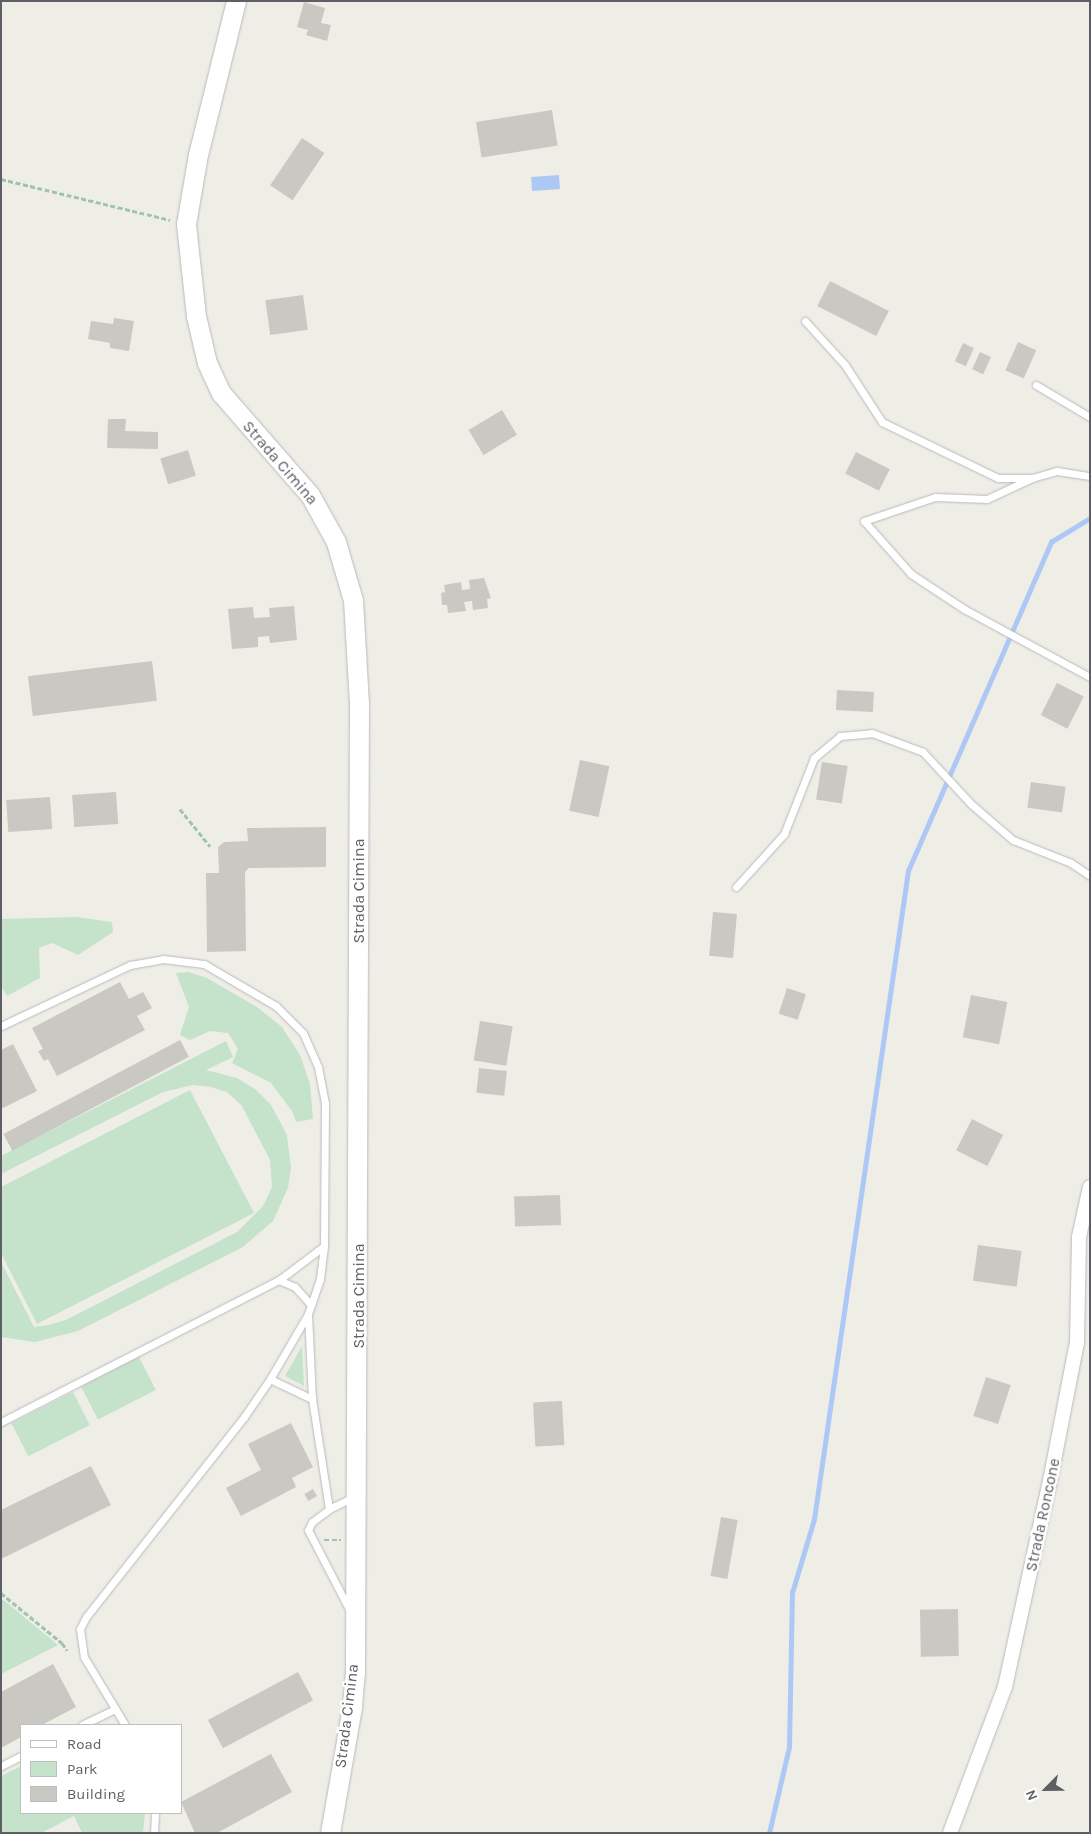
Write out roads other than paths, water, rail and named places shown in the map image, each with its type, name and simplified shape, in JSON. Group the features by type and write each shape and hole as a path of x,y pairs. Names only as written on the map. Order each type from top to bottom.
{"main road":[{"name":"Strada Cimina","path":"236,1 198,154 186,224 196,316 207,363 222,393 287,467 325,516 346,569 353,600 359,704 358,1495 356,1620 352,1708 330,1833"}],"street":[{"name":"Strada Roncone","path":"950,1833 1005,1687 1050,1481 1078,1342 1079,1237 1090,1188"}],"lane":[{"path":"805,321 845,365 882,422 998,478 1032,478"},
{"path":"1036,385 1090,417"},
{"path":"1090,476 1057,471 1032,478 987,498 935,497 864,521 919,579 964,609 1090,677"},
{"path":"736,887 784,834 814,758 840,736 872,733 923,752 971,804 1013,840 1071,863 1090,876"},
{"path":"1,1026 130,965 163,959 204,964 276,1006 303,1033 318,1067 325,1103 324,1246 320,1279 308,1314 270,1379 86,1617 80,1630 84,1657 124,1724"},
{"path":"1,1422 279,1280 324,1246"},
{"path":"279,1280 295,1287 311,1305"},
{"path":"308,1314 312,1399 329,1510"},
{"path":"270,1379 312,1399"},
{"path":"356,1620 312,1541 308,1530 312,1522 329,1510 358,1495"},
{"path":"84,1724 115,1709"},
{"path":"1,1766 20,1756"},
{"path":"154,1833 155,1814"}],"water":[{"path":"559,175 560,189 532,191 531,177"}],"waterway":[{"path":"769,1833 789,1747 792,1593 814,1519 908,871 1051,542 1090,518"}]}
